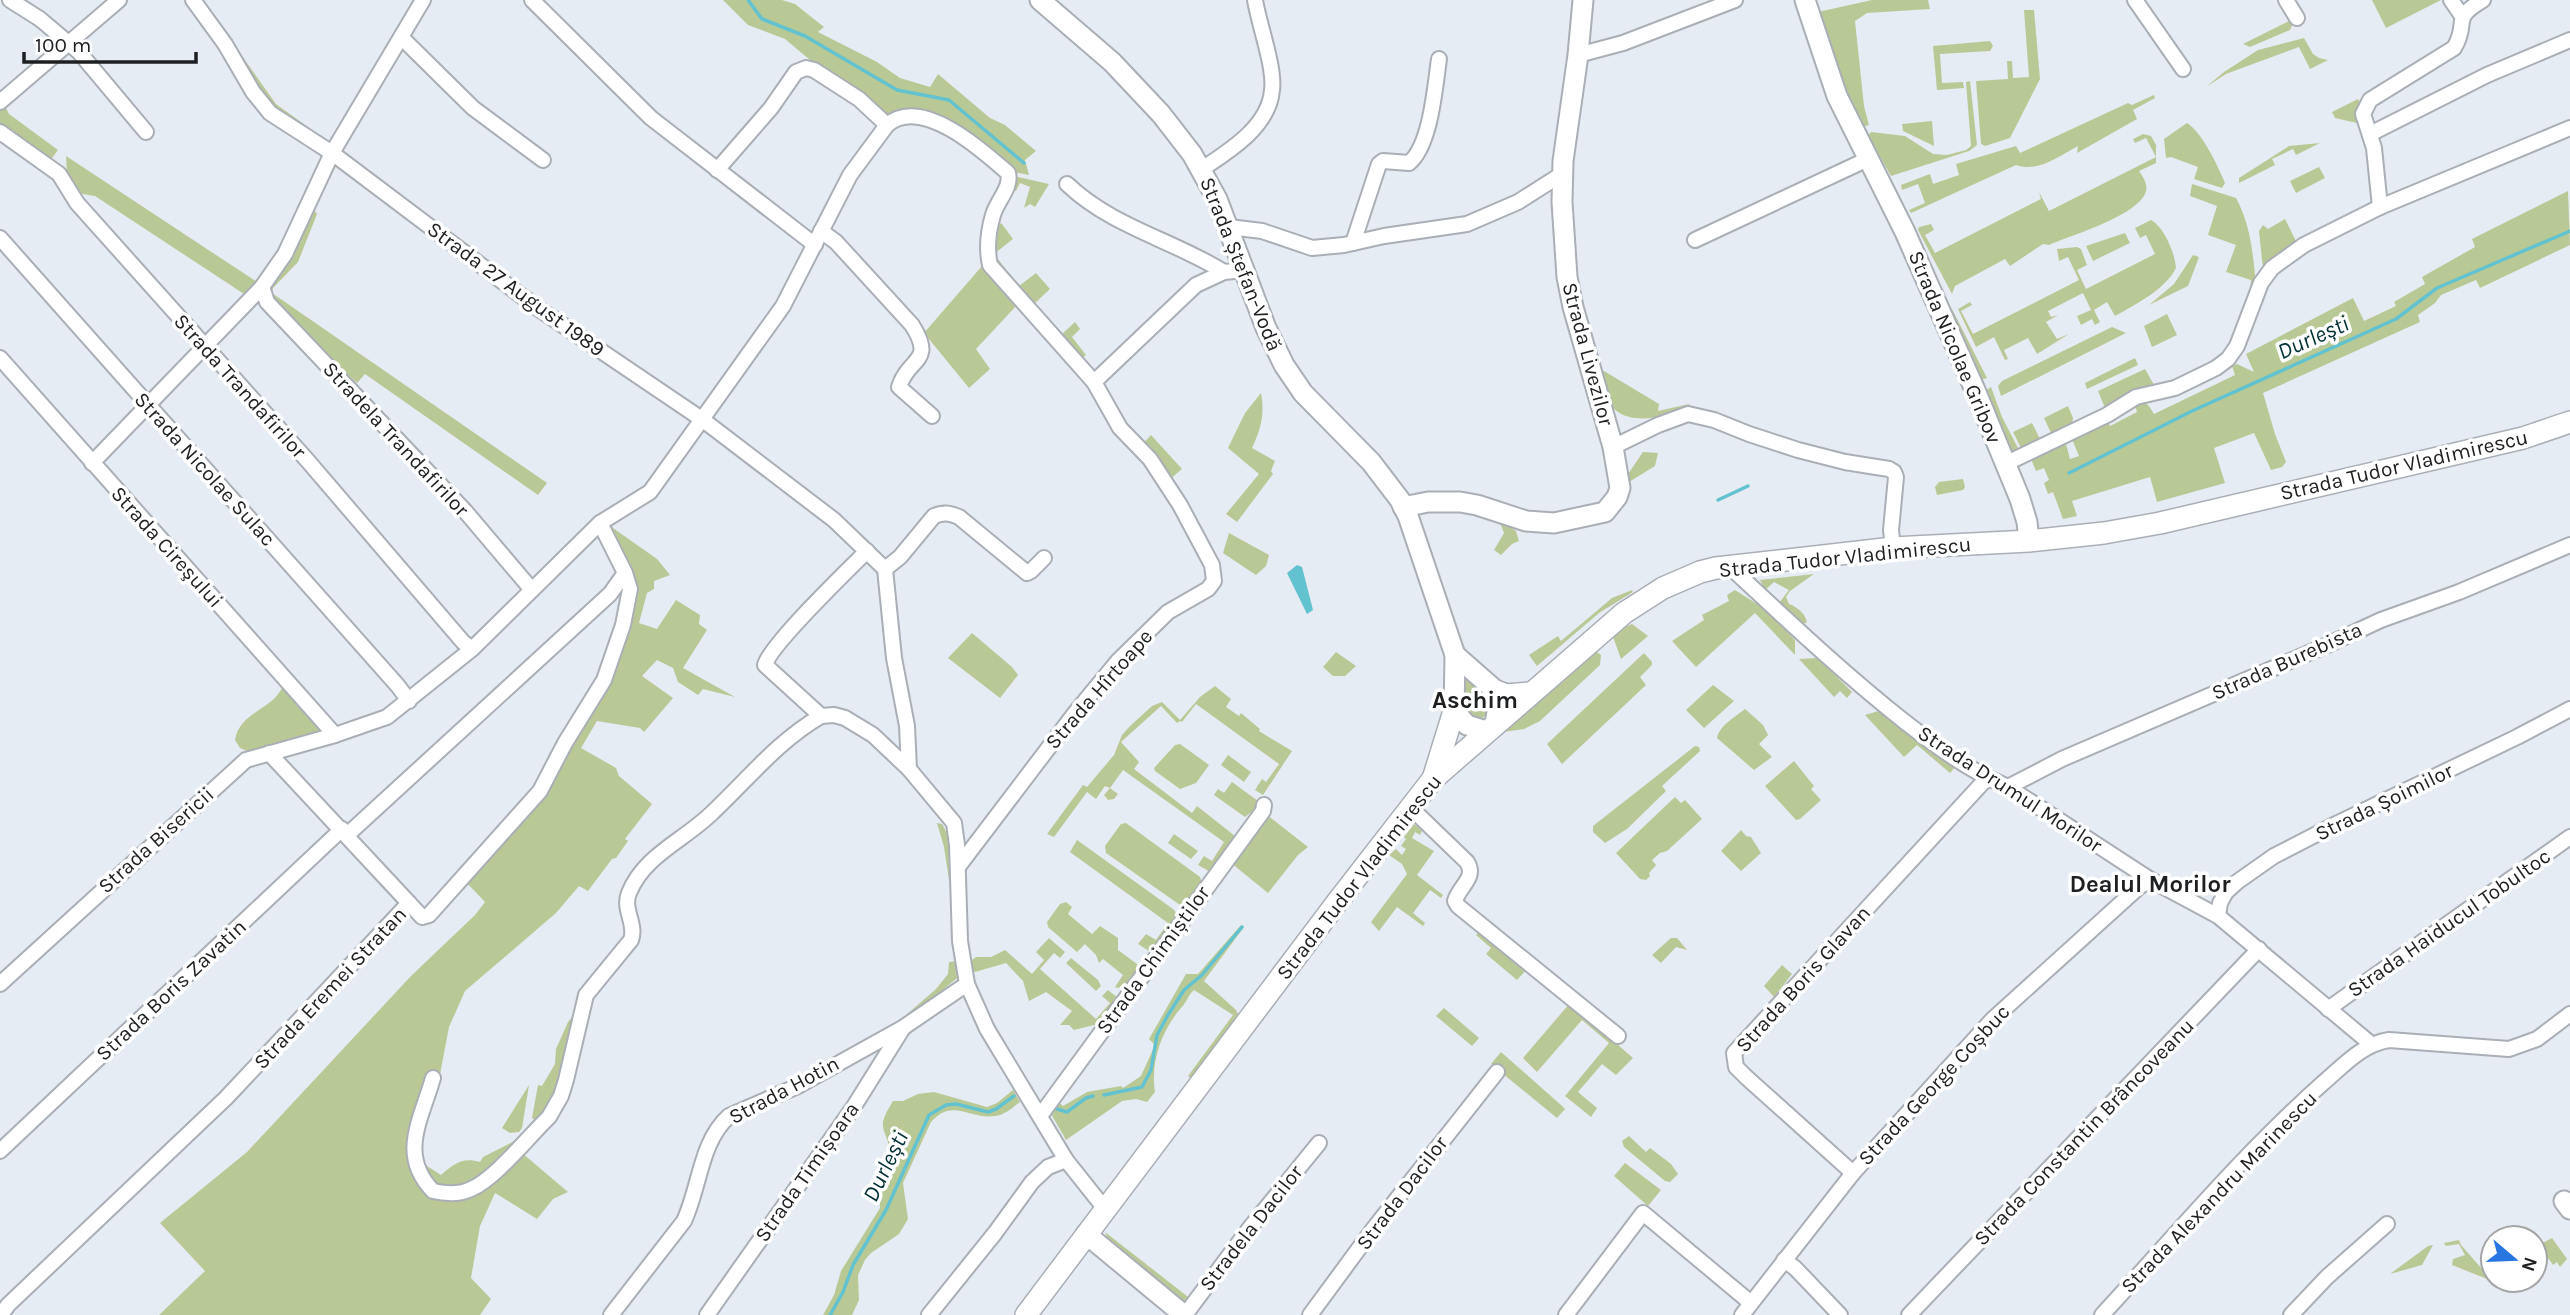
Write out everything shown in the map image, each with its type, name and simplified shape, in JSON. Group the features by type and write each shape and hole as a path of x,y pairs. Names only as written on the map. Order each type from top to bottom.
{"main road":[{"name":"Strada Tudor Vladimirescu","path":"1026,1315 1432,780 1624,613 1655,593 1700,572 1728,566 1893,548 2029,541 2104,533 2160,523 2523,438 2570,422"},
{"path":"1496,691 1506,695 1530,693"},
{"path":"1432,780 1454,711"}],"street":[{"path":"10,0 40,19 69,43 93,67 146,132"},
{"path":"0,102 119,0"},
{"name":"Strada 27 August 1989","path":"193,0 225,44 253,92 270,113 332,153 540,309 703,420 834,520 885,569"},
{"path":"92,463 262,287 285,254 332,153 423,0"},
{"path":"532,0 651,118 815,245"},
{"name":"Strada Ștefan-Vodă","path":"1040,0 1112,62 1161,114 1202,169 1229,227 1265,328 1294,382 1382,475 1404,507 1455,655 1454,711"},
{"path":"1202,169 1252,130 1270,101 1272,83 1255,0"},
{"name":"Strada Livezilor","path":"1583,0 1562,174 1567,277 1613,447 1688,414 1714,420 1798,450 1889,469 1896,477 1891,523 1893,548"},
{"name":"Strada Nicolae Gribov","path":"1804,0 1837,96 1905,232 1975,390 2027,522 2029,541"},
{"path":"2135,0 2183,69"},
{"path":"2286,0 2297,18"},
{"path":"2451,0 2462,16"},
{"path":"2380,207 2370,134 2363,114 2367,103 2454,48 2459,40 2462,16 2466,10 2483,0"},
{"path":"1578,55 1623,43 1727,2"},
{"path":"402,38 473,108 543,160"},
{"path":"2370,134 2476,80 2570,40"},
{"path":"1353,243 1379,164 1383,161 1409,163 1418,151 1429,123 1439,59"},
{"path":"625,573 600,523 650,492 703,420 783,306 850,175 887,125 859,99 806,68 796,72 771,108 717,170"},
{"name":"Strada Hîrtoape","path":"887,125 894,119 903,117 942,123 1008,173 1009,183 994,212 989,229 987,242 990,265 1094,382 1120,428 1150,459 1180,505 1214,569 1214,581 1196,596 1168,612 1125,654 1075,713 958,867"},
{"path":"2005,464 2107,415 2137,397 2175,388 2216,368 2228,359 2237,346 2261,283 2272,268 2304,245 2380,207 2570,128"},
{"name":"Strada Trandafirilor","path":"0,132 59,174 77,202 375,538 463,642 472,649"},
{"path":"1695,240 1868,159"},
{"path":"1229,227 1262,231 1312,248 1353,243 1412,231 1467,224 1518,202 1562,174"},
{"name":"Strada Ștefan-Vodă","path":"1067,184 1098,209 1224,272"},
{"path":"821,231 836,242 912,325 920,338 921,354 902,379 900,387 932,416"},
{"name":"Strada Nicolae Sulac","path":"0,238 409,701"},
{"path":"1094,382 1196,285 1224,272 1244,271"},
{"name":"Stradela Trandafirilor","path":"262,287 267,302 465,512 533,590"},
{"name":"Strada Cireşului","path":"0,358 335,735"},
{"path":"1404,507 1428,502 1460,502 1538,523 1595,516 1605,512 1617,497 1620,488 1613,447"},
{"path":"909,769 907,726 894,658 885,569 900,557 934,516 942,513 959,517 1027,573 1044,558"},
{"name":"Strada Bisericii","path":"0,984 246,760 387,717 472,649 600,523"},
{"name":"Strada Burebista","path":"2008,787 2051,764 2381,620 2459,592 2570,545"},
{"path":"821,716 765,665 768,657 792,629 867,551"},
{"name":"Strada Drumul Morilor","path":"1728,566 1870,694 1938,746 1987,778 2008,787 2151,880 2218,916 2371,1044"},
{"name":"Strada Boris Zavatin","path":"0,1151 344,832 610,594 625,573"},
{"name":"Strada Eremei Stratan","path":"1,1315 54,1260 226,1098 409,903 422,917 429,915 540,791 565,743 604,680 623,625 630,589 625,573"},
{"name":"Strada Ștefan-Vodă","path":"1455,655 1496,691"},
{"path":"1454,711 1467,726 1491,728 1498,706 1496,691"},
{"name":"Strada Șoimilor","path":"2218,916 2220,903 2226,892 2237,881 2274,856 2570,709"},
{"path":"433,1078 412,1155 418,1174 433,1191 459,1193 473,1189 490,1177 549,1117 556,1106 568,1072 584,998 631,940 634,932 627,898 644,867 715,811 787,738 821,716 834,715 873,735 909,769 954,823 957,834 960,941 967,984 987,1028 1066,1160 1105,1209"},
{"path":"269,753 409,903"},
{"name":"Strada Boris Glavan","path":"1853,1173 1736,1067 1734,1053 1987,778"},
{"name":"Strada Chimiștilor","path":"1040,1116 1263,811 1264,805"},
{"path":"1410,807 1471,869 1471,874 1456,895 1458,906 1618,1036"},
{"name":"Strada Haiducul Tobultoc","path":"2328,1009 2570,837"},
{"name":"Strada George Coșbuc","path":"1746,1309 1853,1173 1992,1020 2151,880"},
{"name":"Strada Constantin Brâncoveanu","path":"1909,1315 2259,949"},
{"name":"Strada Hotin","path":"611,1315 684,1221 696,1191 707,1150 722,1122 729,1115 798,1086 904,1027 967,984"},
{"path":"2371,1044 2389,1040 2509,1049 2537,1039 2570,1014"},
{"name":"Strada Timișoara","path":"707,1315 853,1108 904,1027"},
{"name":"Strada Alexandru Marinescu","path":"2102,1315 2273,1129 2371,1044"},
{"name":"Strada Dacilor","path":"1310,1315 1390,1206 1497,1072"},
{"name":"Stradela Dacilor","path":"1184,1315 1319,1143"},
{"path":"929,1315 1032,1182 1048,1167 1066,1160"},
{"path":"1566,1315 1643,1213 1746,1309"},
{"path":"2291,1315 2327,1277 2387,1224"},
{"path":"1086,1234 1184,1315"},
{"path":"1784,1260 1840,1315"}],"green space":[{"path":"723,0 782,0 795,4 824,27 818,32 877,62 900,78 930,87 938,74 990,118 1005,125 1036,151 1025,160 1029,175 1009,171 950,125 886,119 785,39 748,25"},
{"path":"1872,0 1928,0 1930,9 1867,13 1855,21 1864,106 1869,125 1863,127 1850,100 1818,12"},
{"path":"2372,0 2441,0 2386,28"},
{"path":"2024,10 2034,10 2040,79 2010,138 1985,146 1981,144 1976,81 2008,79 2007,61 2012,61 2013,78 2029,77"},
{"path":"2291,20 2293,24 2290,30 2250,47 2243,44"},
{"path":"225,32 276,104 330,143 328,146 297,128 259,95"},
{"path":"2304,38 2313,54 2328,60 2310,69 2299,47 2226,74 2206,87 2258,50"},
{"path":"1990,41 1993,46 1990,51 1940,54 1942,83 1963,82 1964,88 1937,90 1933,46"},
{"path":"1970,81 1977,145 1969,151 1891,176 1868,136 1871,132 1905,136 1933,154 1947,155 1966,150 1971,146 1966,82"},
{"path":"2154,95 2155,98 2133,110 2137,119 2077,153 2078,146 2040,165 2016,165 1911,213 1909,210 1925,203 1918,184 1902,190 1901,185 1930,174 1933,184 1959,175 1956,164 2016,146 2020,153 2128,103 2132,105"},
{"path":"2358,99 2361,105 2360,121 2357,123 2335,118 2332,112"},
{"path":"8,103 6,108 9,114 58,150 49,162 0,127 0,107"},
{"path":"1932,121 1934,146 1903,131 1902,124"},
{"path":"2187,123 2204,141 2214,159 2225,183 2222,188 2194,179 2198,167 2171,157 2166,158 2164,139"},
{"path":"2143,134 2151,136 2156,145 2156,157 2146,138 2135,143 2133,139"},
{"path":"2320,143 2296,155 2293,149 2272,159 2275,165 2239,183 2239,178 2289,146"},
{"path":"66,156 257,282 244,294 95,196 77,193 67,174"},
{"path":"2156,157 2156,163 2139,171 2146,183 2146,191 2132,208 2088,230 2049,245 2043,244 2010,266 2005,259 1955,286 1952,294 1918,230 1919,227 1931,224 1934,230 1925,235 1935,253 2041,199 2039,192 2049,211"},
{"path":"334,162 337,164 314,210 317,214 298,262 273,288 272,293 547,483 538,495 365,374 357,383 274,306 269,286"},
{"path":"2319,167 2325,178 2296,193 2290,181"},
{"path":"1014,176 1049,184 1035,207 1030,204 1024,208 1030,187 1020,183 1016,191 1008,188"},
{"path":"2192,184 2236,198 2245,219 2252,251 2256,286 2250,293 2251,280 2226,272 2236,245 2208,235 2217,206 2190,196"},
{"path":"2568,191 2570,245 2480,288 2476,280 2441,295 2418,315 2420,322 2263,393 2286,462 2282,467 2271,470 2254,433 2214,448 2225,483 2157,502 2150,477 2072,501 2077,516 2063,519 2053,492 2048,494 2044,483 2049,480 2044,468 2036,471 2031,459 2065,440 2070,459 2079,456 2072,439 2108,421 2110,426 2137,412 2135,405 2142,401 2154,414 2235,375 2232,366 2237,364 2254,372 2246,354 2353,298 2364,321 2396,306 2394,302 2425,284 2422,277 2475,247 2472,239"},
{"path":"2285,219 2296,241 2263,269 2259,231 2263,225 2268,229"},
{"path":"2151,220 2168,241 2176,268 2165,283 2149,296 2115,316 2107,302 2094,310 2100,322 2095,325 2092,319 2081,325 2077,316 2091,310 2083,293 2048,311 2051,317 2058,315 2046,322 2057,339 2069,334 2037,354 2028,338 2004,350 2008,359 2005,360 1994,337 1976,347 1958,309 1970,302 1972,305 1961,311 1973,334 2079,280 2068,257 2059,261 2057,249 2081,249 2087,265 2077,270 2086,289 2155,254 2146,235 2140,238 2135,228"},
{"path":"995,221 1002,224 1013,239 994,254"},
{"path":"2125,233 2130,243 2093,261 2086,246"},
{"path":"994,254 1019,286 1036,273 1050,289 1033,305 1060,336 1075,322 1080,329 1072,337 1086,355 1079,361 994,263"},
{"path":"2193,255 2199,257 2188,286 2149,305 2174,284"},
{"path":"982,266 1018,304 976,349 990,369 969,388 924,333"},
{"path":"1952,309 1987,378 1979,380 1949,318"},
{"path":"2167,314 2177,335 2152,347 2144,326"},
{"path":"2112,327 2126,333 2001,396 1998,386 2002,381"},
{"path":"2135,358 2138,365 2087,389 2085,383"},
{"path":"2145,369 2154,385 2105,408 2098,391"},
{"path":"1604,371 1659,404 1658,411 1689,404 1690,408 1656,417 1633,418 1623,415 1613,408 1605,395 1597,372"},
{"path":"1991,387 2002,417 2020,452 2010,454 1985,391"},
{"path":"1261,393 1261,421 1252,448 1275,461 1271,471 1273,474 1237,522 1226,514 1259,474 1228,448 1245,413"},
{"path":"2068,406 2073,418 2072,425 2052,435 2044,418"},
{"path":"2032,423 2041,441 2022,450 2013,432"},
{"path":"1151,435 1182,469 1169,480 1143,444"},
{"path":"1643,452 1658,453 1655,466 1629,482 1628,474"},
{"path":"1963,479 1963,490 1937,495 1935,487 1939,482"},
{"path":"1499,520 1516,531 1519,541 1501,555 1494,550 1504,533"},
{"path":"610,522 613,528 657,559 670,575 654,581 654,589 647,593 639,623 657,629 676,600 700,615 699,624 707,630 683,668 735,697 703,689 698,695 678,682 673,668 657,660 642,676 673,698 644,732 640,728 597,721 581,748 616,768 619,776 652,804 625,839 628,841 616,858 612,859 588,891 579,886 556,913 465,991 449,1027 438,1085 417,1154 427,1166 441,1175 459,1162 480,1162 483,1157 522,1137 522,1153 568,1192 553,1199 537,1219 495,1193 480,1226 471,1278 491,1299 480,1315 159,1315 205,1271 160,1223 247,1152 411,976 475,915 485,902 465,881 541,798 607,681 634,587 607,529"},
{"path":"1229,533 1269,555 1266,566 1256,575 1223,553"},
{"path":"1814,574 1786,597 1789,604 1804,616 1807,622 1802,625 1779,603 1789,590 1774,582 1765,590 1760,580"},
{"path":"1632,590 1633,592 1599,613 1537,666 1529,655 1558,636 1561,641 1612,598"},
{"path":"1735,590 1765,609 1795,640 1795,655 1755,613 1696,667 1672,641 1704,620 1702,615 1729,601 1727,595"},
{"path":"1632,624 1648,636 1621,659 1613,637"},
{"path":"972,633 1018,675 1000,698 948,658"},
{"path":"1595,651 1601,655 1600,665 1540,721 1524,729 1503,732"},
{"path":"1336,652 1356,666 1345,676 1333,676 1323,667"},
{"path":"1644,653 1652,662 1640,677 1646,685 1562,764 1547,744"},
{"path":"1818,658 1852,692 1847,698 1840,691 1834,697 1799,659"},
{"path":"1468,675 1490,695 1489,714 1482,718 1474,718 1462,708 1460,679"},
{"path":"1713,685 1734,701 1704,728 1686,710"},
{"path":"283,686 324,732 252,753 240,748 235,740 238,730 249,717 272,701"},
{"path":"1215,686 1231,699 1226,707 1239,716 1241,713 1260,729 1259,731 1292,751 1263,795 1255,790 1262,779 1266,782 1279,764 1196,704 1182,722 1177,723 1161,706 1121,742 1139,762 1134,769 1192,813 1197,806 1235,836 1214,874 1198,865 1204,856 1212,861 1224,842 1123,770 1110,788 1105,786 1096,799 1087,792 1054,837 1047,834 1083,785 1087,787 1114,755 1122,735 1152,706 1162,702 1180,720 1200,697"},
{"path":"1745,709 1763,725 1768,735 1759,744 1772,757 1754,770 1717,738 1725,725"},
{"path":"1882,710 1957,765 1950,773 1917,745 1904,757 1865,715"},
{"path":"1180,744 1209,765 1196,783 1180,789 1154,768 1175,745"},
{"path":"1695,746 1699,747 1700,751 1662,786 1666,791 1627,829 1605,843 1593,832 1593,826"},
{"path":"1228,755 1251,772 1244,782 1221,765"},
{"path":"1794,761 1814,786 1811,789 1821,800 1796,820 1765,786"},
{"path":"1232,782 1258,801 1255,809 1245,817 1214,795 1218,789 1224,793"},
{"path":"1110,788 1118,794 1114,799 1108,800 1104,795"},
{"path":"1675,797 1681,803 1685,800 1702,819 1667,851 1652,860 1656,865 1649,873 1650,876 1646,880 1640,879 1616,853"},
{"path":"1267,815 1308,847 1298,855 1268,893 1231,863"},
{"path":"937,823 942,824 951,851 952,900 944,847"},
{"path":"1126,823 1200,877 1202,883 1187,904 1180,905 1106,853 1105,846 1121,824"},
{"path":"1414,824 1422,831 1420,835 1415,832 1412,838 1434,851 1417,875 1443,895 1441,898 1430,890 1413,913 1425,923 1423,926 1397,907 1379,931 1371,922 1407,874 1402,864 1389,855 1396,849 1402,855 1406,849 1401,846 1406,839 1404,837"},
{"path":"1741,830 1751,837 1761,853 1741,871 1721,851"},
{"path":"1174,834 1198,851 1191,859 1168,843"},
{"path":"1077,840 1173,909 1180,917 1153,951 1138,944 1146,934 1156,940 1168,923 1070,852"},
{"path":"1066,902 1072,907 1068,914 1092,934 1100,926 1118,938 1118,950 1139,968 1127,984 1115,987 1123,975 1103,959 1099,963 1096,955 1085,944 1077,952 1048,927 1047,922 1060,904"},
{"path":"1241,925 1244,927 1204,981 1236,1010 1239,1016 1193,1080 1188,1076 1233,1015 1194,990 1163,1036 1154,1069 1155,1092 1147,1102 1136,1099 1122,1101 1066,1140 1050,1112 1059,1102 1063,1106 1087,1092 1121,1086 1123,1088 1141,1076 1155,1045 1149,1039 1186,974 1198,974"},
{"path":"1481,930 1528,968 1517,980 1486,954 1491,948 1476,935"},
{"path":"1049,938 1065,952 1060,958 1054,953 1040,969 1096,1019 1110,1003 1102,996 1108,990 1118,998 1102,1023 1074,1030 1069,1025 1060,1025 1072,1011 1046,992 1029,1001 1023,981 1006,963 975,972 970,969 972,960 976,957 991,957 1005,950 1032,974 1044,960 1036,952"},
{"path":"1671,938 1677,938 1687,950 1676,947 1661,963 1652,955"},
{"path":"1071,958 1098,980 1101,986 1096,991 1066,963"},
{"path":"957,961 957,978 897,1023 936,989 948,974 949,962"},
{"path":"1782,965 1792,974 1774,997 1764,986"},
{"path":"580,999 554,1107 536,1121 532,1118 538,1085 542,1086 555,1064 556,1049 574,1015 577,1000"},
{"path":"1570,1003 1633,1058 1616,1075 1602,1064 1578,1092 1597,1108 1591,1117 1565,1096 1609,1043 1582,1020 1537,1072 1523,1058"},
{"path":"1444,1008 1479,1038 1472,1046 1436,1016"},
{"path":"1501,1052 1565,1109 1557,1118 1491,1064"},
{"path":"529,1085 522,1128 519,1132 510,1133 502,1128"},
{"path":"1013,1090 1020,1102 1002,1114 986,1116 954,1110 939,1115 931,1122 903,1183 908,1219 899,1234 865,1260 858,1275 859,1300 852,1315 823,1315 834,1295 841,1271 880,1208 879,1187 890,1147 883,1129 883,1120 893,1101 903,1101 918,1094 934,1092 987,1107 997,1103"},
{"path":"1629,1136 1646,1152 1650,1148 1671,1164 1678,1174 1670,1182 1665,1181 1624,1147 1622,1141"},
{"path":"1625,1163 1661,1190 1648,1206 1614,1176"},
{"path":"1105,1232 1192,1300 1186,1305 1108,1239"},
{"path":"2552,1238 2567,1259 2560,1267 2557,1262 2553,1265 2549,1259 2549,1240"},
{"path":"2459,1240 2479,1266 2479,1276 2452,1265 2453,1259 2465,1255 2459,1244 2446,1246 2444,1243"},
{"path":"2433,1245 2422,1265 2390,1274 2428,1246"}],"water":[{"path":"1297,565 1302,567 1313,610 1307,614 1287,573"}],"waterway":[{"path":"748,0 762,19 805,36 897,90 949,100 1024,163"},
{"name":"Durlești","path":"2069,473 2192,411 2396,319 2437,288 2570,231"},
{"name":"Durlești","path":"1718,500 1748,486"},
{"name":"Durlești","path":"1104,1095 1142,1087 1151,1070 1157,1035 1168,1015 1184,990 1202,975 1242,927"},
{"name":"Durlești","path":"830,1315 843,1292 853,1265 886,1210 929,1115 946,1105 956,1104 988,1112 1014,1096"},
{"name":"Durlești","path":"1057,1109 1067,1112 1093,1096"}],"district":[{"name":"Aschim","path":"1475,700"},
{"name":"Dealul Morilor","path":"2150,884"}]}
